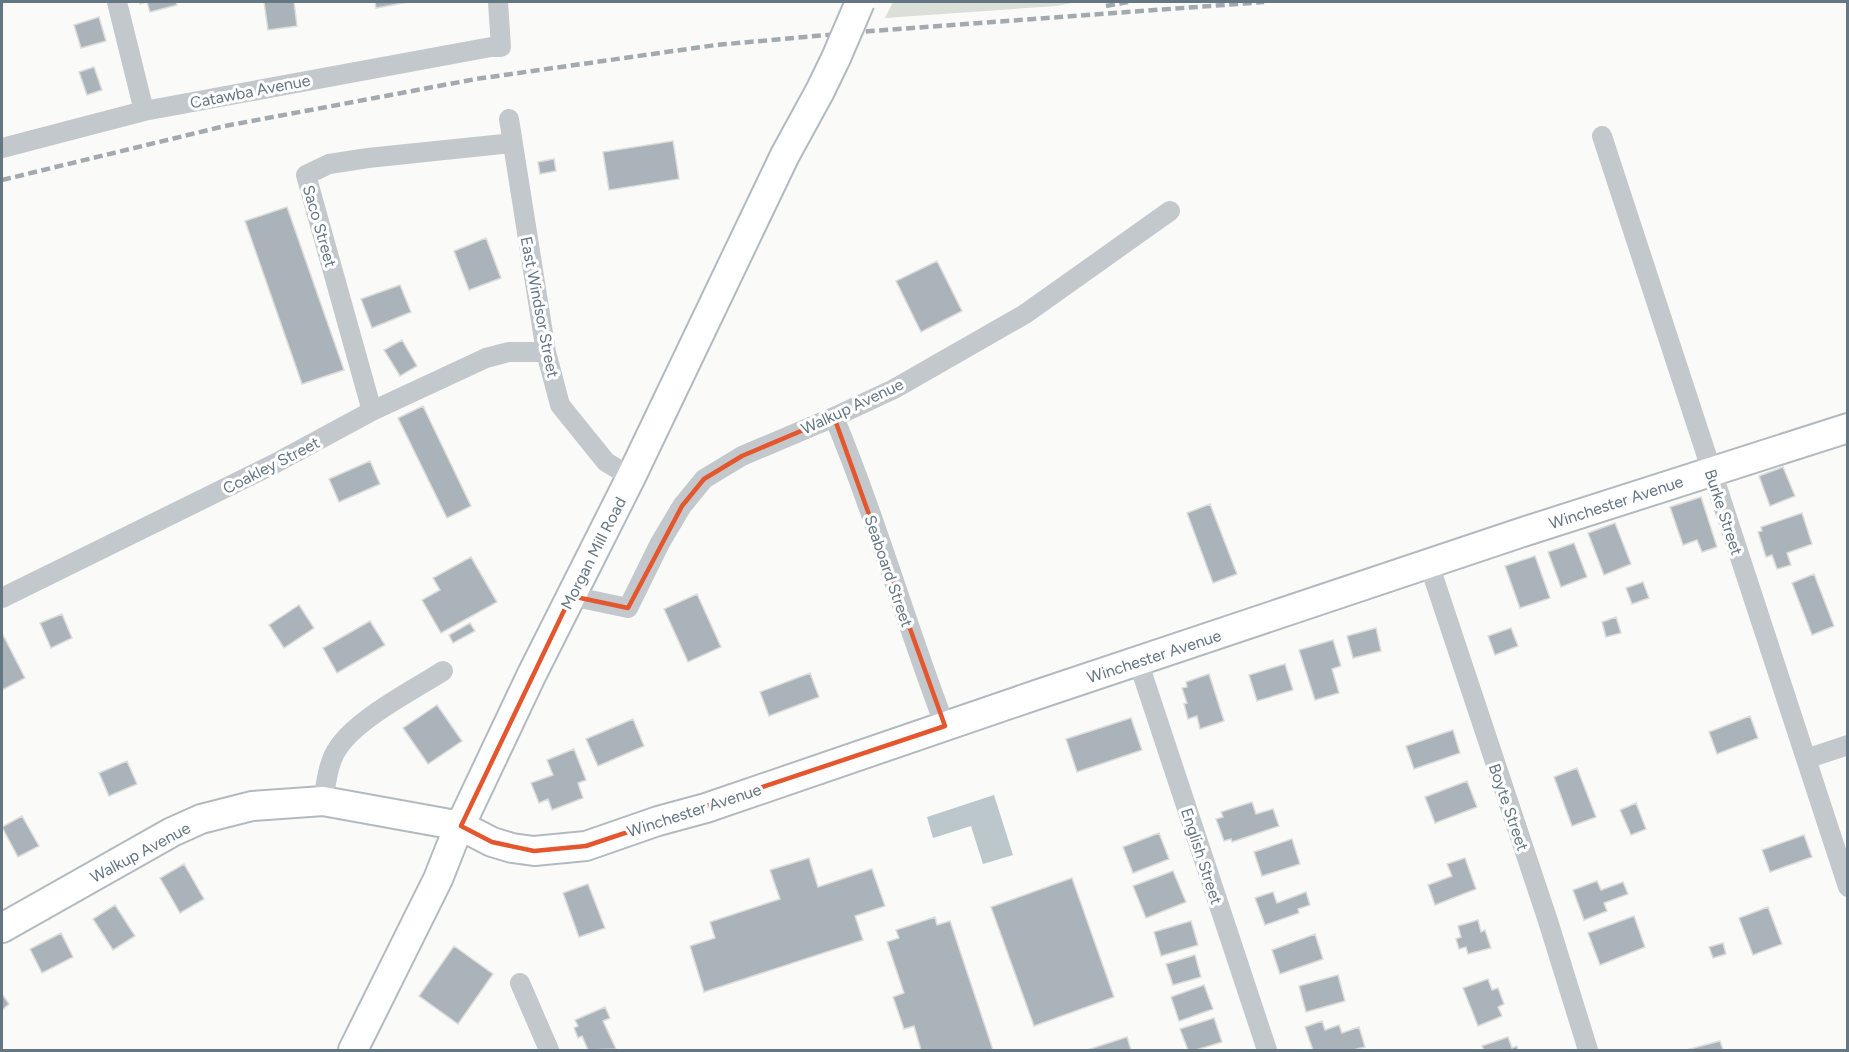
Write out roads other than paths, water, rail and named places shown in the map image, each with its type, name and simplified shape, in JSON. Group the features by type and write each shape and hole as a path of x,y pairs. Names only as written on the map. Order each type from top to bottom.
{"street":[{"path":"117,2 144,111"},
{"name":"Catawba Avenue","path":"2,148 144,111 355,70 501,47 498,2"},
{"name":"Morgan Mill Road","path":"353,1050 438,879 571,596 631,477 785,155 820,92 860,2"},
{"name":"East Windsor Street","path":"509,119 546,352 560,405 606,462 631,477"},
{"name":"Burke Street","path":"1602,136 1848,887"},
{"name":"Saco Street","path":"372,411 306,174 329,164 368,158 512,143"},
{"name":"Walkup Avenue","path":"571,596 628,608 660,543 682,506 705,479 742,456 894,389 1025,314 1170,212"},
{"name":"Coakley Street","path":"2,598 274,464 372,411 486,358 509,352 546,352"},
{"name":"Seaboard Street","path":"834,417 854,466 918,655 945,726"},
{"name":"Winchester Avenue","path":"461,826 492,842 512,848 534,851 586,846 658,821 706,808 1526,531 1848,428"},
{"name":"Boyte Street","path":"1429,564 1548,921 1588,1050"},
{"name":"English Street","path":"1138,662 1267,1050"},
{"path":"323,801 327,776 336,749 354,728 443,671"},
{"path":"1806,759 1848,745"},
{"name":"Walkup Avenue","path":"2,928 172,832 201,819 252,806 323,801 461,826"},
{"path":"520,984 549,1050"}],"railway":[{"path":"1106,6 1128,2"},
{"path":"2,180 225,126 476,79 716,45 871,31 1264,2"}]}
